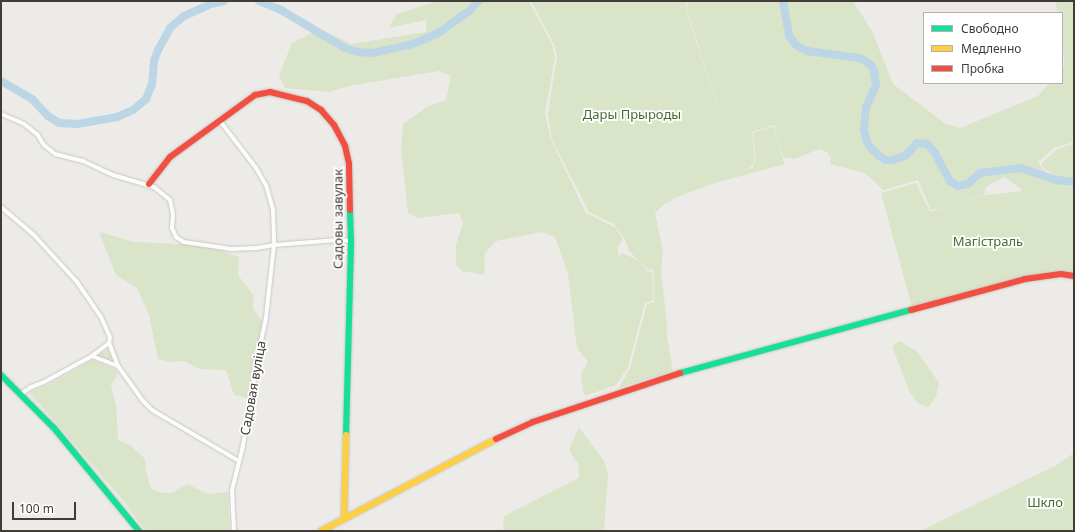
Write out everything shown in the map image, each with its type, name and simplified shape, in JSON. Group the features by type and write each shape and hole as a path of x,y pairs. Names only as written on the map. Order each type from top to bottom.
{"street":[{"name":"Садовы завулак","path":"149,184 170,157 255,95 270,92 307,101 329,117 345,146 349,164 351,242 344,519"},
{"path":"1,114 24,124 37,134 44,145 55,154 99,167 113,175 149,184 170,200 173,214 172,228 176,237 184,242 231,249 338,240 351,242"},
{"name":"Садовая вуліца","path":"220,121 266,185 273,210 274,245 266,318 258,350 252,398 232,490 234,531"},
{"path":"1,207 33,234 77,282 108,330 109,343 118,366 152,410 239,462"},
{"path":"321,531 509,432 533,422 671,376 1025,279 1061,274 1074,276"},
{"path":"21,394 31,387 44,382 92,356 109,343"},
{"path":"92,356 118,366"},
{"path":"1,375 54,428 92,472 139,531"}],"green space":[{"path":"437,1 529,1 552,44 555,57 545,113 551,140 586,213 616,228 623,239 617,248 619,256 623,253 639,261 647,271 652,272 653,300 645,303 628,367 616,385 585,396 581,374 588,362 577,348 568,274 555,237 542,232 496,241 485,253 484,275 462,271 456,265 456,245 463,223 459,213 417,218 408,213 401,151 403,124 427,107 446,100 451,76 439,71 349,86 329,92 285,88 279,75 292,43 320,29 351,44 426,32 426,20 389,28 397,14"},
{"path":"531,1 688,1 685,6 738,173 686,6 690,1 853,1 872,31 893,84 946,124 960,128 1038,96 1048,84 1063,84 1063,12 1058,12 1055,1 1074,1 1074,142 1054,148 1038,162 1046,173 1061,179 1074,181 1074,185 1057,187 1074,186 1074,273 1055,272 912,307 881,193 916,183 930,212 944,208 931,210 918,180 883,190 865,173 830,164 831,158 827,152 819,149 795,159 783,157 774,125 752,132 755,159 751,167 743,171 752,168 756,159 753,133 771,127 774,127 785,164 718,182 680,196 664,204 655,213 663,251 661,271 668,332 666,330 673,371 619,388 630,368 647,304 654,302 653,268 648,270 629,251 625,239 614,224 589,212 552,140 548,114 557,56 554,44","holes":["1005,177 1023,191 986,195 948,206 984,195 987,186"]},
{"path":"1074,144 1074,180 1061,178 1044,169 1041,163 1059,148"},
{"path":"99,232 134,242 203,245 239,257 238,275 254,296 253,309 261,319 263,325 255,350 248,398 234,395 226,370 199,369 184,361 170,362 158,359 149,315 137,288 116,275"},
{"path":"899,341 917,351 939,383 936,397 928,408 918,403 910,393 892,346"},
{"path":"108,349 110,354 115,363 96,356"},
{"path":"92,360 115,369 118,373 111,385 116,405 118,440 130,445 145,459 146,471 151,489 162,493 172,493 187,484 208,494 228,492 230,531 146,531 123,500 29,392 50,384"},
{"path":"579,427 604,461 608,474 604,531 503,531 504,516 579,478 578,464 569,450"},
{"name":"Шкло","path":"1074,453 1074,531 920,531 1055,466"}],"waterway":[{"path":"1,81 32,99 48,116 59,123 77,124 117,117 133,110 146,99 152,84 154,61 170,28 184,16 211,4 224,1"},
{"path":"259,1 281,10 345,48 358,52 372,53 411,45 440,32 468,12 479,1"},
{"path":"783,1 789,36 796,45 807,51 860,58 871,65 874,71 876,85 866,107 864,129 866,139 870,147 879,156 886,160 893,160 906,155 917,143 927,144 935,153 950,181 958,186 968,184 980,173 1020,168 1057,180 1074,182"}],"traffic: fast":[{"path":"346,435 351,241 350,210"},
{"path":"680,373 911,310"},
{"path":"1,375 54,428 139,531"}],"traffic: slow":[{"path":"344,519 346,435"},
{"path":"321,531 496,439"}],"traffic: jam":[{"path":"149,184 170,157 255,95 270,92 307,101 321,110 334,125 345,146 349,164 350,210"},
{"path":"911,310 1025,279 1061,274 1074,276"},
{"path":"496,439 533,422 680,373"}],"park label":[{"name":"Дары Прыроды","path":"632,114"},
{"name":"Магістраль","path":"988,241"}]}
